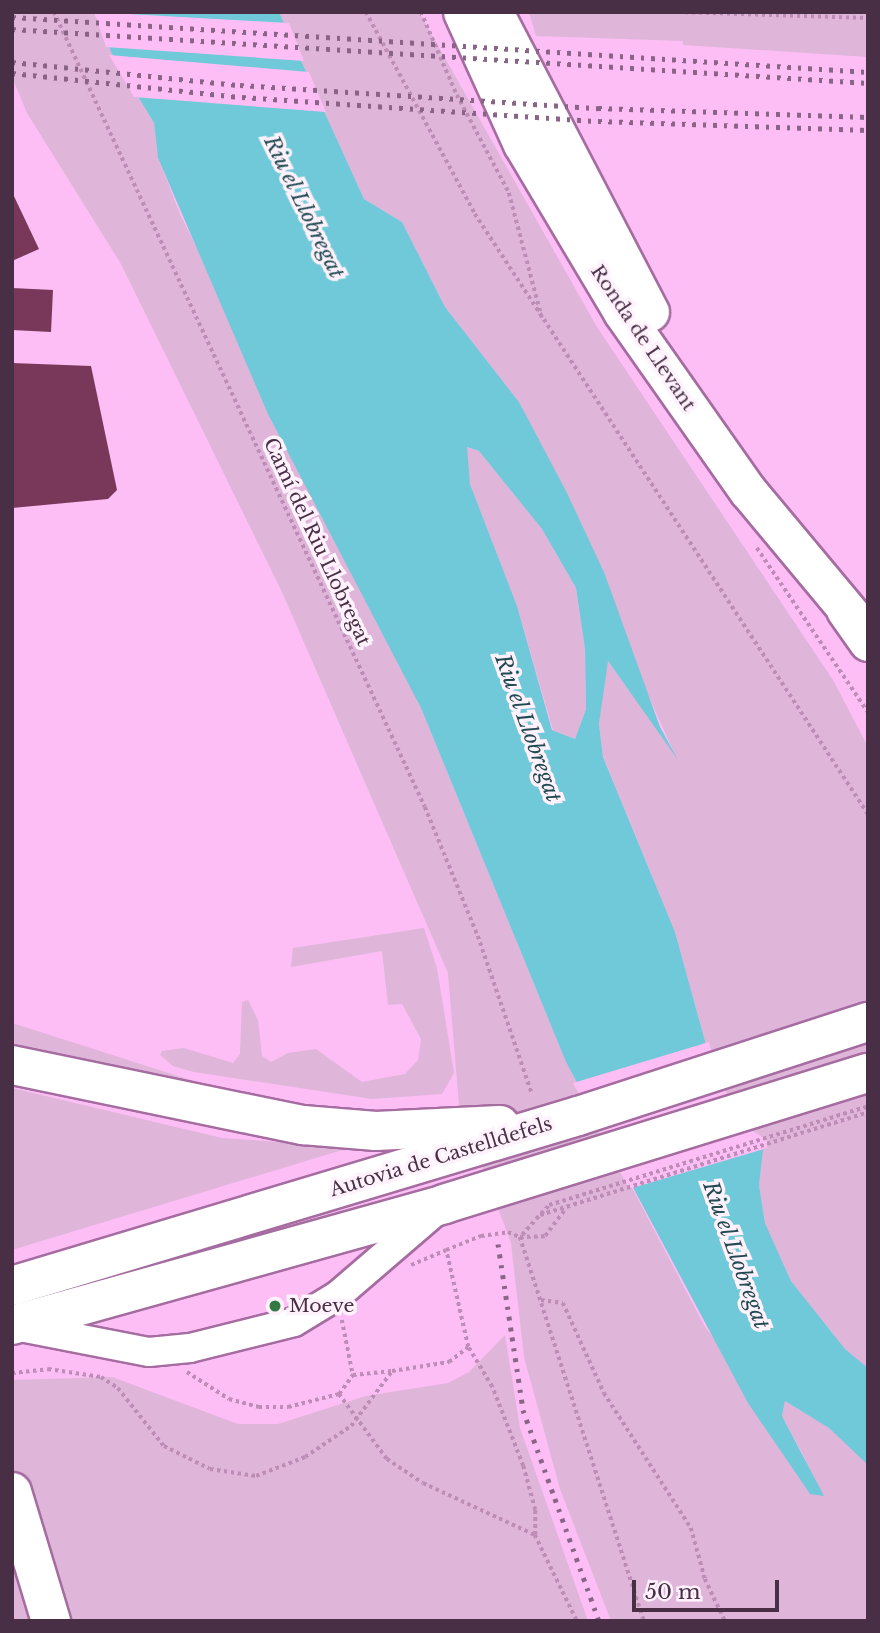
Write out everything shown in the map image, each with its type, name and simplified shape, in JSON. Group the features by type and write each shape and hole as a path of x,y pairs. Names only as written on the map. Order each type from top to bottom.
{"highway":[{"path":"861,608 868,642"},
{"path":"457,1126 537,1099 868,1005"},
{"name":"Autovia de Castelldefels","path":"22,1283 578,1116 868,1022"},
{"path":"12,1065 303,1125 395,1132 457,1126 509,1125 578,1116"},
{"path":"12,1325 444,1203 868,1073"},
{"path":"12,1492 49,1611"}],"main road":[{"name":"Ronda de Llevant","path":"462,12 523,144 622,312 748,491 861,608"},
{"name":"Ronda de Llevant","path":"494,12 643,302 786,508 861,608"},
{"path":"509,12 515,57"}],"lane":[{"path":"12,1325 149,1352 177,1349 294,1322 337,1296 444,1203"}],"path":[{"name":"Camí del Riu Llobregat","path":"54,12 425,807 478,936 537,1099"},
{"path":"366,12 475,214 543,322 839,765 868,814"},
{"path":"421,12 457,95 509,193 543,322"},
{"path":"678,12 868,18"},
{"path":"752,540 868,712"},
{"path":"536,1219 541,1209 561,1201 868,1106"},
{"path":"520,1237 545,1211 868,1112"},
{"path":"408,1266 481,1236 508,1231 520,1237 545,1236 566,1208"},
{"path":"520,1237 644,1621"},
{"path":"446,1251 468,1347 492,1387 523,1466 535,1510 535,1535 577,1621"},
{"path":"541,1300 564,1303 604,1393 691,1528 724,1621"},
{"path":"177,1349 183,1368 198,1383 229,1399 259,1407 288,1407 339,1394 353,1375 341,1307"},
{"path":"353,1375 449,1362 468,1347"},
{"path":"12,1373 48,1369 101,1377 118,1388 164,1446 196,1465 239,1476 256,1476 287,1466 357,1420 392,1371"},
{"path":"339,1394 387,1459 423,1483 535,1535"}],"shaded area":[{"path":"12,12 97,12 111,52 154,123 158,158 180,214 421,708 566,1062 705,1327 807,1462 782,1416 785,1401 830,1428 868,1465 868,1621 611,1621 560,1489 524,1357 511,1243 459,1104 448,973 282,592 121,264 27,113 12,77"},
{"path":"279,12 419,12 597,327 833,680 868,747 868,1368 845,1349 791,1281 765,1223 759,1185 764,1142 745,1130 716,1081 675,932 603,756 599,724 607,660 674,753 628,649 604,572 519,402 445,307 402,222 364,199"},
{"path":"529,12 868,12 868,57 683,45 683,41 536,36"},
{"path":"466,447 479,451 542,529 576,588 585,649 586,709 575,739 553,730 517,606 470,484"},
{"path":"424,928 437,968 454,1073 442,1094 372,1099 194,1072 173,1066 160,1055 162,1051 184,1048 233,1063 240,1054 242,1002 248,1000 258,1020 262,1056 271,1062 288,1053 316,1049 362,1082 405,1074 418,1060 421,1039 402,1004 388,1005 382,951 291,967 293,948"},
{"path":"12,1023 219,1089 12,1046"},
{"path":"12,1088 222,1138 352,1147 12,1250"},
{"path":"505,1335 520,1428 588,1621 12,1621 12,1380 112,1377 238,1424 278,1424 366,1396 448,1383 469,1372"}],"water":[{"name":"Riu el Llobregat","path":"98,12 279,12 364,199 402,222 445,307 519,402 566,491 604,572 660,727 678,760 608,661 599,724 603,757 675,932 716,1081 745,1130 764,1142 759,1185 765,1223 791,1281 845,1349 868,1368 868,1465 829,1428 785,1401 782,1416 824,1496 810,1494 748,1403 566,1062 421,708 268,414 158,158 154,123 111,52","holes":["467,447 479,451 542,529 576,588 585,649 586,709 575,739 552,730 517,606 470,484"]}],"pier":[{"path":"94,12 289,23 304,61 106,47"},
{"path":"109,55 309,72 326,112 134,97"},
{"path":"709,1042 719,1080 748,1128 767,1140 767,1148 629,1189 573,1083"}],"building":[{"path":"12,192 39,249 12,261"},
{"path":"12,288 53,290 51,332 12,330"},
{"path":"12,363 91,366 117,490 108,499 12,508"}],"railway":[{"path":"12,17 868,72"},
{"path":"12,29 868,83"},
{"path":"12,62 240,85 598,108 868,117"},
{"path":"12,73 242,97 598,121 868,130"},
{"path":"498,1244 523,1410 599,1621"}],"place":[{"name":"Moeve","path":"275,1306"}]}
